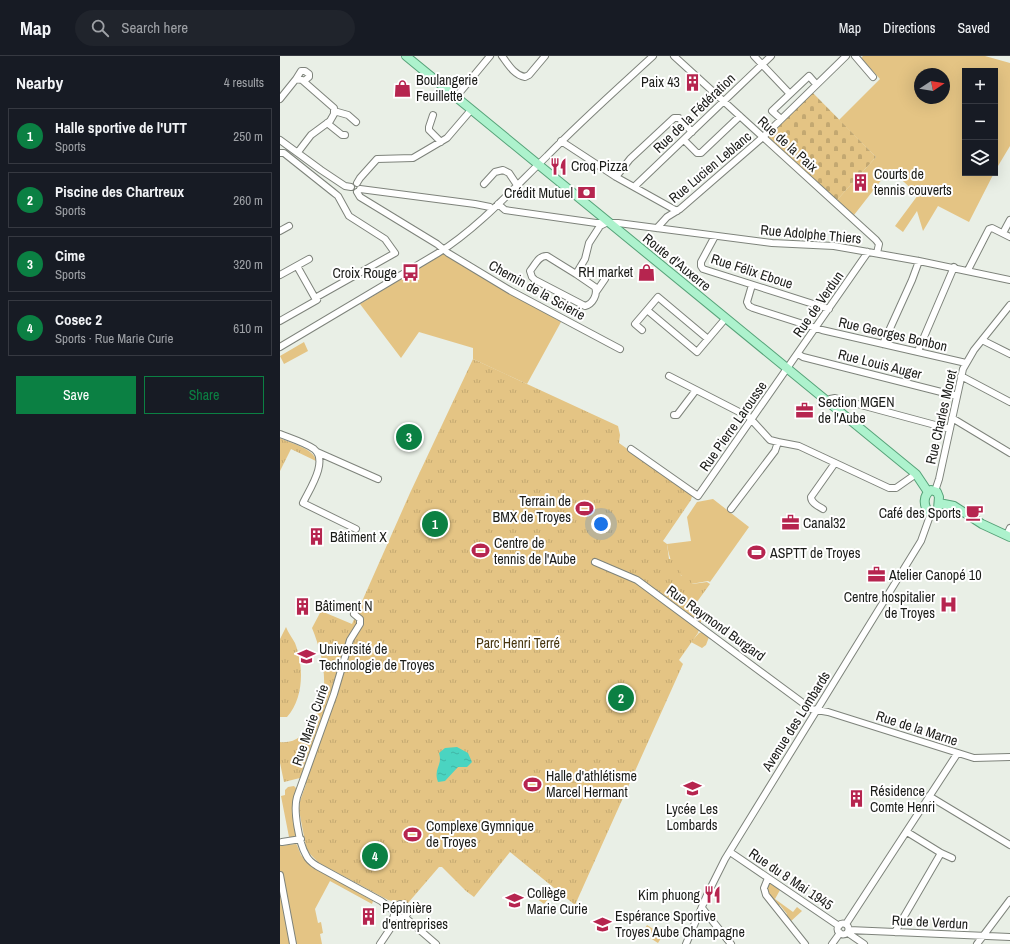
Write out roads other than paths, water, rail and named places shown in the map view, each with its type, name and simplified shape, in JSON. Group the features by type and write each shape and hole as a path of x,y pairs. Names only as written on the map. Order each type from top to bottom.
{"main road":[{"name":"Route d'Auxerre","path":"406,56 620,233 916,474 932,492"},
{"path":"932,492 939,495 939,504 936,512 931,513 927,511 925,508 925,496 932,492"},
{"path":"939,504 954,506 982,524 1009,533"}],"street":[{"path":"456,97 490,56"},
{"path":"502,56 510,67 520,76 525,77 545,56"},
{"path":"280,347 445,249 459,239 498,204 561,141 653,56"},
{"name":"Rue de la Paix","path":"674,56 876,240 879,244 877,253"},
{"path":"754,56 790,94"},
{"name":"Rue de la Fédération","path":"634,187 771,56"},
{"name":"Rue Lucien Leblanc","path":"657,228 667,217 680,209 763,137 846,56"},
{"path":"855,56 873,76"},
{"path":"781,119 772,111 809,76 816,84"},
{"path":"280,99 296,79 299,79 304,81 332,106 334,111 332,118 311,135 298,152"},
{"path":"357,188 360,178 377,159 413,158 448,137 471,110"},
{"path":"334,111 348,115 356,122"},
{"path":"433,115 429,130 441,142"},
{"path":"684,140 697,153 701,154 740,116"},
{"path":"616,177 630,159 674,118 679,118 692,132"},
{"path":"327,123 344,135"},
{"path":"280,140 345,186 475,204 490,207 492,209"},
{"path":"561,141 616,177 677,211"},
{"path":"280,153 284,153 338,196 350,216 386,239 395,253 315,298"},
{"path":"484,184 494,172 503,170 509,173 517,185"},
{"name":"Chemin de la Scierie","path":"357,188 360,197 445,249 448,253 511,291 620,350"},
{"name":"Rue Adolphe Thiers","path":"498,204 505,210 596,223 607,222 633,225 772,244 834,246 954,267 1010,280"},
{"path":"666,205 667,217"},
{"path":"1003,233 1010,220"},
{"path":"576,274 585,259 589,243 600,226 607,222"},
{"path":"620,233 628,226 633,225"},
{"path":"280,231 289,226"},
{"path":"968,270 989,230 992,228 1010,237"},
{"name":"Rue Félix Eboue","path":"715,236 701,262 703,269 829,309"},
{"name":"Rue de Verdun","path":"787,369 868,252"},
{"path":"596,292 595,287 548,256 540,258 530,271 535,280 585,306 591,302 605,279"},
{"path":"280,276 309,259"},
{"path":"883,344 919,261"},
{"path":"280,321 317,300 297,266"},
{"path":"918,352 954,267"},
{"name":"Rue Georges Bonbon","path":"752,284 747,302 749,306 815,328 966,363"},
{"path":"642,330 635,324 658,297 708,339"},
{"name":"Rue Charles Moret","path":"932,492 950,429 961,376 966,363 974,350 1010,306"},
{"path":"647,310 697,352 725,318"},
{"path":"982,340 1010,354"},
{"name":"Rue Louis Auger","path":"798,354 803,357 956,396"},
{"name":"Rue Pierre Larousse","path":"632,449 698,496 787,369"},
{"path":"669,376 749,417 770,440 799,446 891,489 901,485 916,474"},
{"path":"961,376 1010,402"},
{"path":"674,415 677,415 696,390"},
{"path":"827,402 835,398 950,429"},
{"path":"952,418 1010,453"},
{"path":"280,434 378,479"},
{"path":"731,509 775,451 778,442"},
{"path":"317,452 320,458 320,466 303,503 356,529"},
{"path":"823,509 811,500 811,497 835,463"},
{"name":"Avenue des Lombards","path":"686,944 707,895 730,852 921,541 931,513"},
{"name":"Rue Raymond Burgard","path":"595,562 637,580 712,639 807,707 818,710"},
{"name":"Rue Marie Curie","path":"354,614 360,620 360,624 350,640 334,694 296,802 295,810 305,854 313,863 381,901 390,907 394,913"},
{"name":"Rue de la Marne","path":"818,710 957,754 974,758 1010,757"},
{"path":"832,944 840,933 843,934 848,929 929,796 957,754"},
{"path":"929,796 1010,845"},
{"path":"907,832 952,858"},
{"path":"282,842 301,839"},
{"name":"Rue du 8 Mai 1945","path":"730,852 838,926"},
{"path":"895,932 941,853"},
{"path":"280,875 293,944"},
{"path":"768,878 764,888 766,895 805,944"},
{"path":"977,944 1010,900"},
{"name":"Rue Marie Curie","path":"381,901 398,904"},
{"path":"380,944 390,929 394,908 398,904 402,904 406,906 408,913 414,921 443,944"},
{"path":"702,908 731,944"},
{"path":"394,913 397,918 407,919 436,944"},
{"path":"385,937 408,913"},
{"path":"840,933 838,931 838,926 843,923 864,944"},
{"name":"Rue de Verdun","path":"848,929 1010,937"}],"water":[{"path":"457,747 468,753 472,762 467,767 458,767 445,781 438,782 437,773 440,761 439,753 445,748"}],"place":[{"name":"Paix 43","path":"693,82"},
{"name":"Boulangerie Feuillette","path":"403,88"},
{"name":"Croq Pizza","path":"558,166"},
{"name":"Courts de tennis couverts","path":"861,182"},
{"name":"Crédit Mutuel","path":"586,193"},
{"name":"RH market","path":"646,272"},
{"name":"Croix Rouge","path":"410,273"},
{"name":"Section MGEN de l'Aube","path":"805,410"},
{"name":"Cime","path":"409,437"},
{"name":"Terrain de BMX de Troyes","path":"584,509"},
{"name":"Café des Sports","path":"974,513"},
{"name":"Canal32","path":"790,523"},
{"name":"Halle sportive de l'UTT","path":"435,524"},
{"name":"Bâtiment X","path":"317,537"},
{"name":"Centre de tennis de l'Aube","path":"481,551"},
{"name":"ASPTT de Troyes","path":"757,553"},
{"name":"Atelier Canopé 10","path":"876,575"},
{"name":"Centre hospitalier de Troyes","path":"948,605"},
{"name":"Bâtiment N","path":"302,606"},
{"name":"Université de Technologie de Troyes","path":"306,657"},
{"name":"Piscine des Chartreux","path":"621,698"},
{"name":"Halle d'athlétisme Marcel Hermant","path":"533,784"},
{"name":"Lycée Les Lombards","path":"692,789"},
{"name":"Résidence Comte Henri","path":"857,799"},
{"name":"Complexe Gymnique de Troyes","path":"413,834"},
{"name":"Cosec 2","path":"375,856"},
{"name":"Kim phuong","path":"713,895"},
{"name":"Collège Marie Curie","path":"514,901"},
{"name":"Pépinière d'entreprises","path":"369,916"},
{"name":"Espérance Sportive Troyes Aube Champagne","path":"602,924"}],"park label":[{"name":"Parc Henri Terré","path":"518,643"}]}
